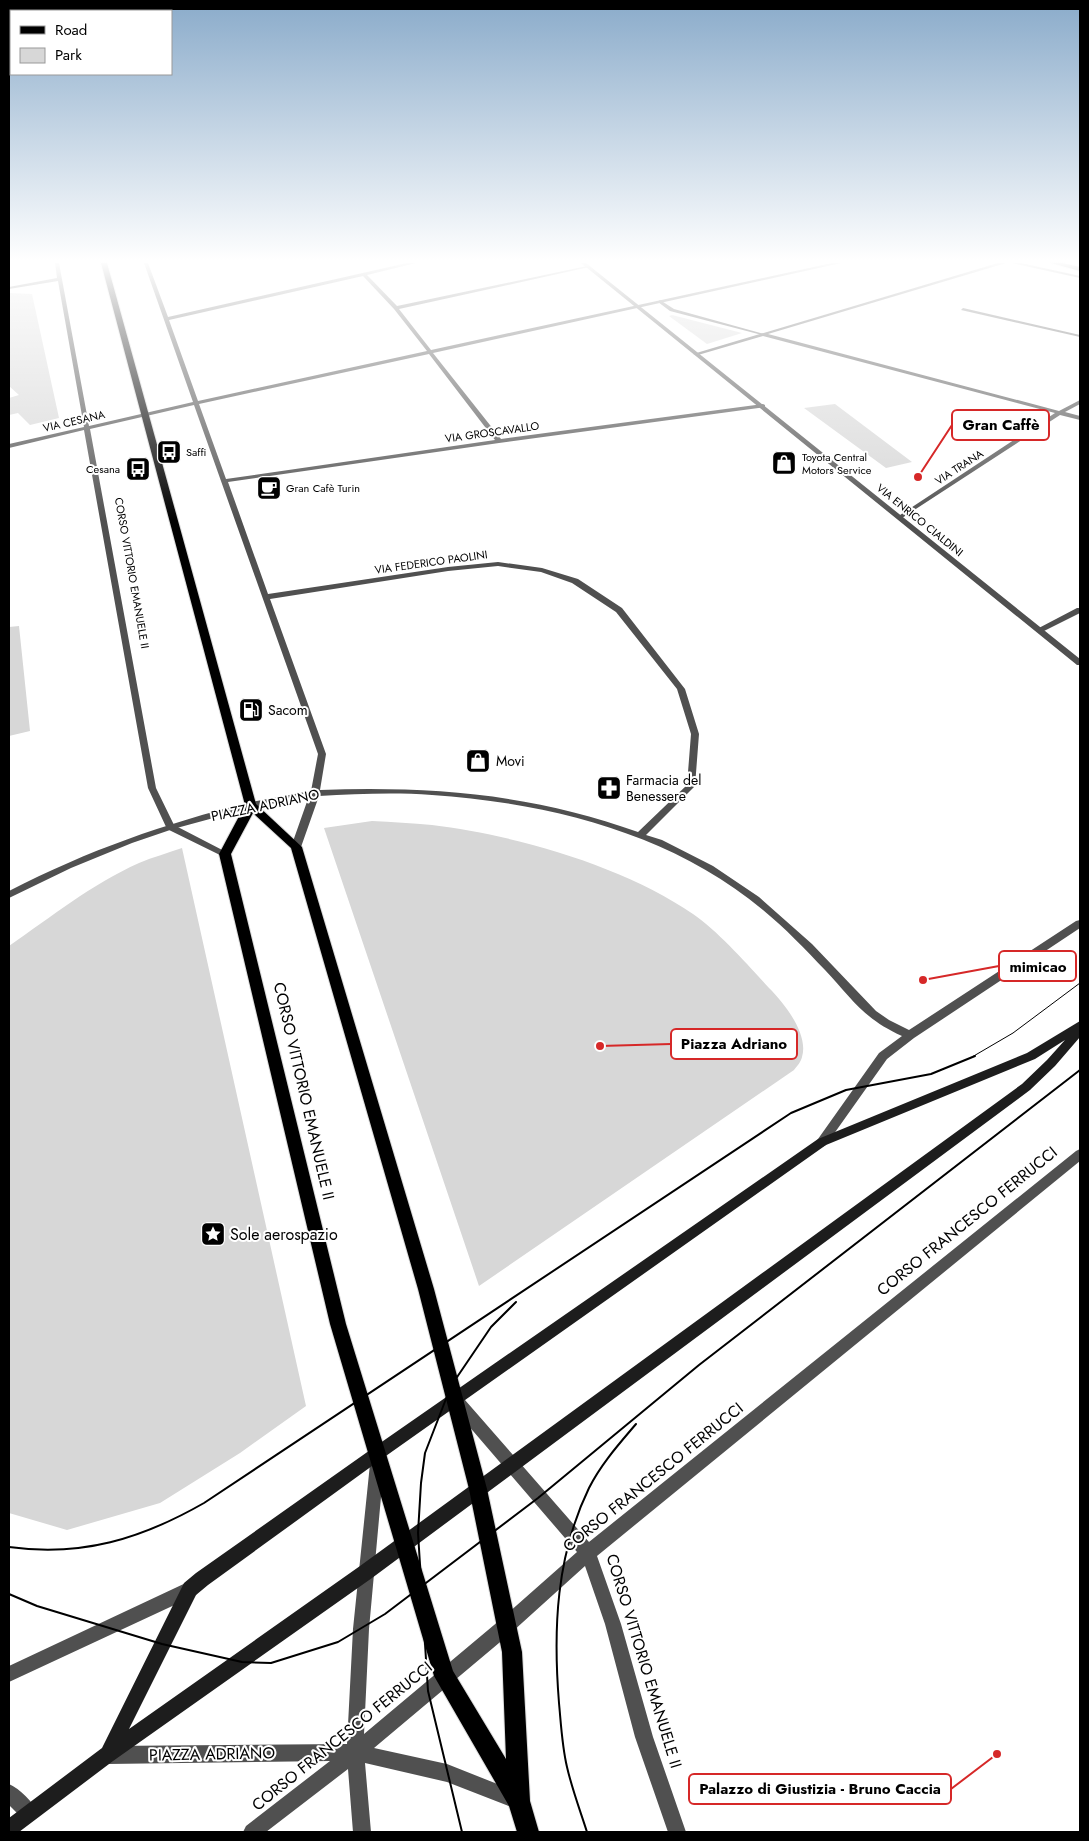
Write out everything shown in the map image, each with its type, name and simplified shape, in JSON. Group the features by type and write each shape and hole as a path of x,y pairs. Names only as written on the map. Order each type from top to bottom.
{"main road":[{"path":"127,349 251,805 225,854"},
{"name":"CORSO VITTORIO EMANUELE II","path":"251,805 296,847 324,936 442,1346 478,1489 512,1652 519,1801 528,1832"},
{"name":"CORSO VITTORIO EMANUELE II","path":"225,854 338,1324 444,1676 519,1801"},
{"path":"107,1755 190,1589 454,1399 822,1142 1031,1056 1080,1025"},
{"path":"9,1828 107,1755 366,1572 1026,1087 1052,1063 1080,1030"}],"street":[{"name":"CORSO VITTORIO EMANUELE II","path":"73,349 152,788 170,827"},
{"path":"177,349 322,754 315,793 296,847"},
{"path":"428,349 499,441"},
{"name":"VIA CESANA","path":"9,446 196,403 449,349"},
{"name":"VIA ENRICO CIALDINI","path":"690,349 1080,662"},
{"path":"696,354 713,349"},
{"path":"818,349 1080,418"},
{"name":"VIA TRANA","path":"900,517 1059,413 1080,402"},
{"name":"VIA GROSCAVALLO","path":"224,481 499,441 763,406"},
{"name":"VIA FEDERICO PAOLINI","path":"266,597 448,569 498,564 542,570 575,581 619,610 681,689 695,734 691,786 640,835"},
{"path":"1039,630 1080,610"},
{"name":"PIAZZA ADRIANO","path":"9,895 64,867 131,840 170,827 251,805 315,793 369,790 419,792 529,804 571,814 640,835 709,868 754,898 796,932 876,1017 910,1035"},
{"path":"170,827 225,854"},
{"path":"822,1142 883,1056 910,1035 1080,923"},
{"name":"CORSO FRANCESCO FERRUCCI","path":"252,1832 355,1752 506,1626 588,1553 1080,1154"},
{"name":"CORSO VITTORIO EMANUELE II","path":"454,1399 588,1553 613,1624 644,1737 677,1832"},
{"name":"CORSO VITTORIO EMANUELE II","path":"362,1832 355,1752 366,1572 378,1453"},
{"path":"9,1674 190,1589"},
{"name":"PIAZZA ADRIANO","path":"107,1755 355,1752 447,1773 519,1801"},
{"path":"9,1793 30,1813"}],"green space":[{"path":"9,349 44,349 59,418 30,425 18,413 9,415 9,398 19,395 9,386"},
{"path":"835,404 912,462 886,468 804,408"},
{"path":"19,626 30,731 9,736 9,627"},
{"path":"372,821 432,825 498,836 533,845 602,867 635,881 665,897 703,921 723,939 788,1010 799,1029 802,1039 803,1048 800,1062 794,1070 479,1286 324,828"},
{"path":"182,848 306,1406 240,1453 160,1503 67,1530 9,1513 9,946 72,902 122,871"}],"tram line":[{"path":"972,1057 1013,1033 1080,983"},
{"path":"9,1547 36,1549 86,1547 134,1535 181,1516 204,1503 791,1113 846,1090 931,1074 975,1056"},
{"path":"421,1586 538,1498 699,1365 1080,1070"},
{"path":"421,1586 418,1533 425,1453 451,1386 491,1327 516,1302"},
{"path":"587,1832 569,1775 563,1743 557,1675 559,1593 563,1566 570,1540 589,1488 605,1462 636,1424"},
{"path":"9,1594 37,1606 162,1644 242,1662 271,1663 338,1642 385,1614 421,1586"},
{"path":"421,1586 428,1691 462,1832"}],"place":[{"name":"Saffi","path":"169,452"},
{"name":"Toyota Central Motors Service","path":"784,463"},
{"name":"Cesana","path":"138,469"},
{"name":"Gran Caffè","path":"918,477"},
{"name":"Gran Cafè Turin","path":"269,488"},
{"name":"Sacom","path":"251,710"},
{"name":"Movi","path":"478,761"},
{"name":"Farmacia del Benessere","path":"609,788"},
{"name":"mimicao","path":"923,980"},
{"name":"Piazza Adriano","path":"600,1046"},
{"name":"Sole aerospazio","path":"213,1234"},
{"name":"Palazzo di Giustizia - Bruno Caccia","path":"997,1754"}]}
